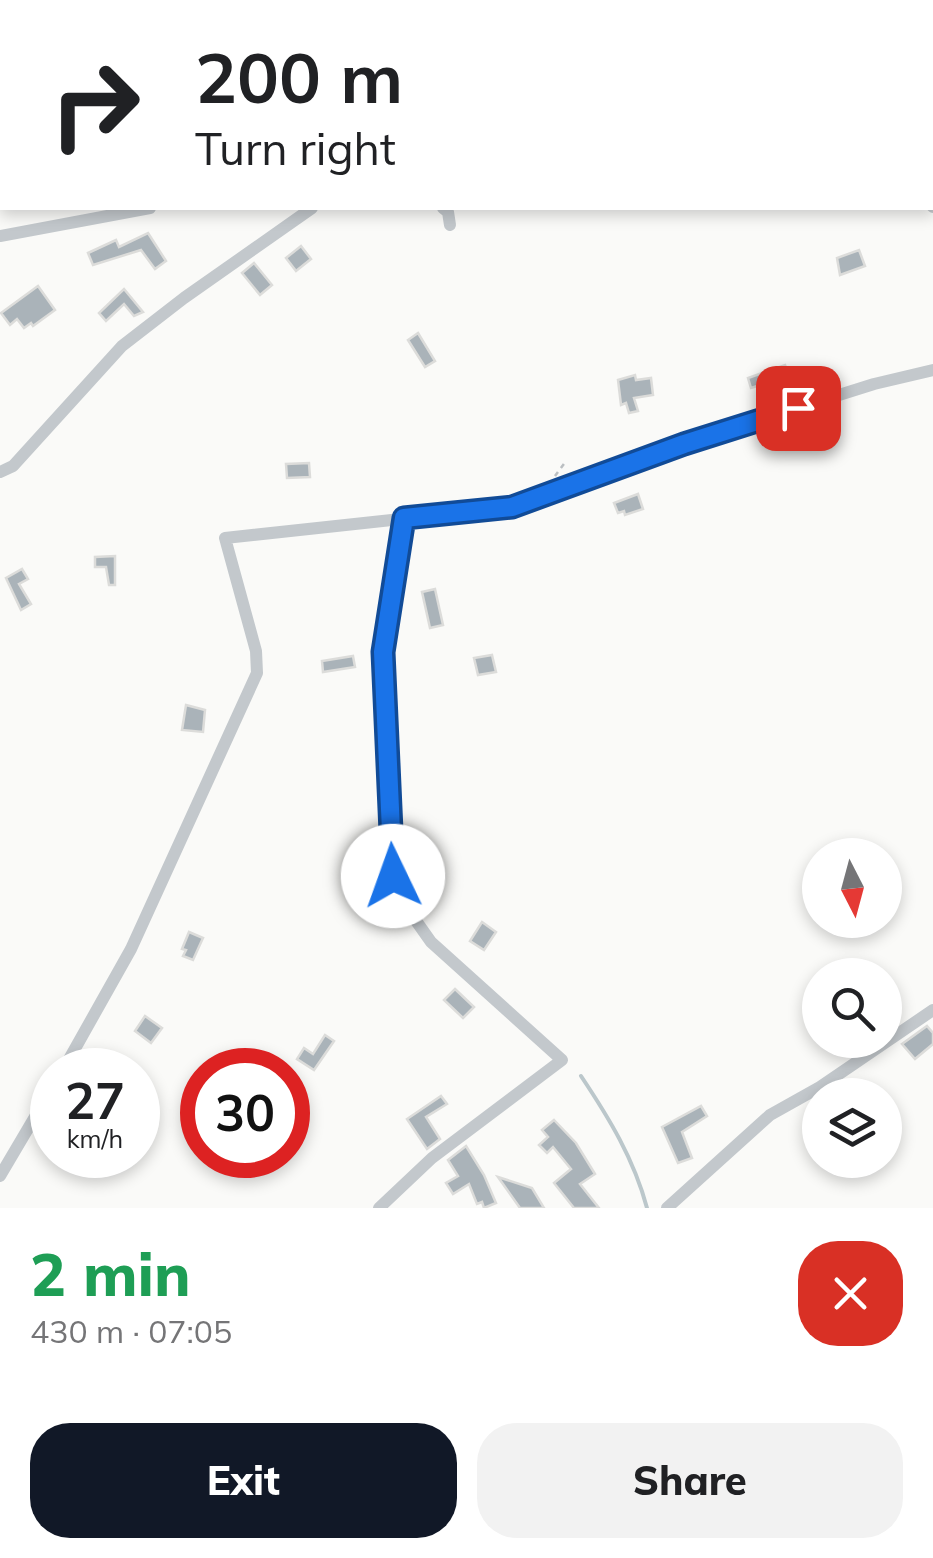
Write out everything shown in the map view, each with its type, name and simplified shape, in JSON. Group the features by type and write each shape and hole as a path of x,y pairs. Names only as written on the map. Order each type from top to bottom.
{"street":[{"path":"0,236 139,210"},
{"path":"0,472 14,466 122,346 309,210"},
{"path":"446,210 450,225"},
{"path":"75,1048 131,949 257,673 256,651 225,538 512,507 684,444 874,384 933,370"},
{"path":"379,1208 432,1158 562,1060 431,942 407,908 393,876 383,652 404,518"},
{"path":"668,1208 770,1115 820,1088 933,1010"},
{"path":"0,1176 30,1125"}],"building":[{"path":"148,233 166,261 155,269 141,250 93,265 88,253 116,240 119,247"},
{"path":"301,246 311,259 296,271 286,258"},
{"path":"859,250 865,266 840,275 837,258"},
{"path":"254,263 272,285 260,295 242,273"},
{"path":"38,286 55,310 33,326 31,323 24,328 17,319 10,325 1,313"},
{"path":"124,289 143,312 134,316 124,304 106,321 99,313"},
{"path":"418,333 435,361 425,367 408,340"},
{"path":"785,365 789,376 751,388 748,378"},
{"path":"635,375 636,380 651,378 653,395 634,398 638,411 629,413 626,403 621,405 618,380"},
{"path":"309,463 310,477 287,478 286,464"},
{"path":"638,494 643,509 625,515 624,511 618,513 614,503"},
{"path":"115,556 115,585 109,585 106,567 95,567 95,557"},
{"path":"22,569 28,579 19,584 31,604 21,610 6,578"},
{"path":"435,589 443,625 430,628 422,592"},
{"path":"492,655 496,672 478,675 474,658"},
{"path":"353,656 355,667 323,672 322,661"},
{"path":"186,705 205,710 203,732 182,730"},
{"path":"482,922 496,932 484,950 470,941"},
{"path":"189,932 203,938 193,960 183,956 186,950 182,949"},
{"path":"455,989 474,1007 463,1018 444,1000"},
{"path":"145,1016 162,1028 151,1043 135,1031"},
{"path":"927,1026 933,1033 933,1044 915,1059 902,1044"},
{"path":"325,1035 334,1041 314,1070 310,1067 310,1052 313,1054"},
{"path":"441,1096 447,1104 426,1117 440,1139 427,1149 407,1119"},
{"path":"701,1106 707,1116 682,1132 692,1158 678,1163 662,1127"},
{"path":"554,1120 576,1143 595,1174 580,1184 599,1208 574,1208 554,1183 571,1169 553,1147 547,1153 539,1145 548,1137 542,1130"},
{"path":"466,1146 496,1203 484,1208 482,1202 477,1204 469,1184 453,1194 446,1183 458,1176 448,1160"},
{"path":"498,1177 532,1188 544,1208 520,1208"}],"waterway":[{"path":"581,1076 620,1139 647,1208"}],"route":[{"path":"393,876 383,652 404,518 512,507 684,444 798,408"}]}
